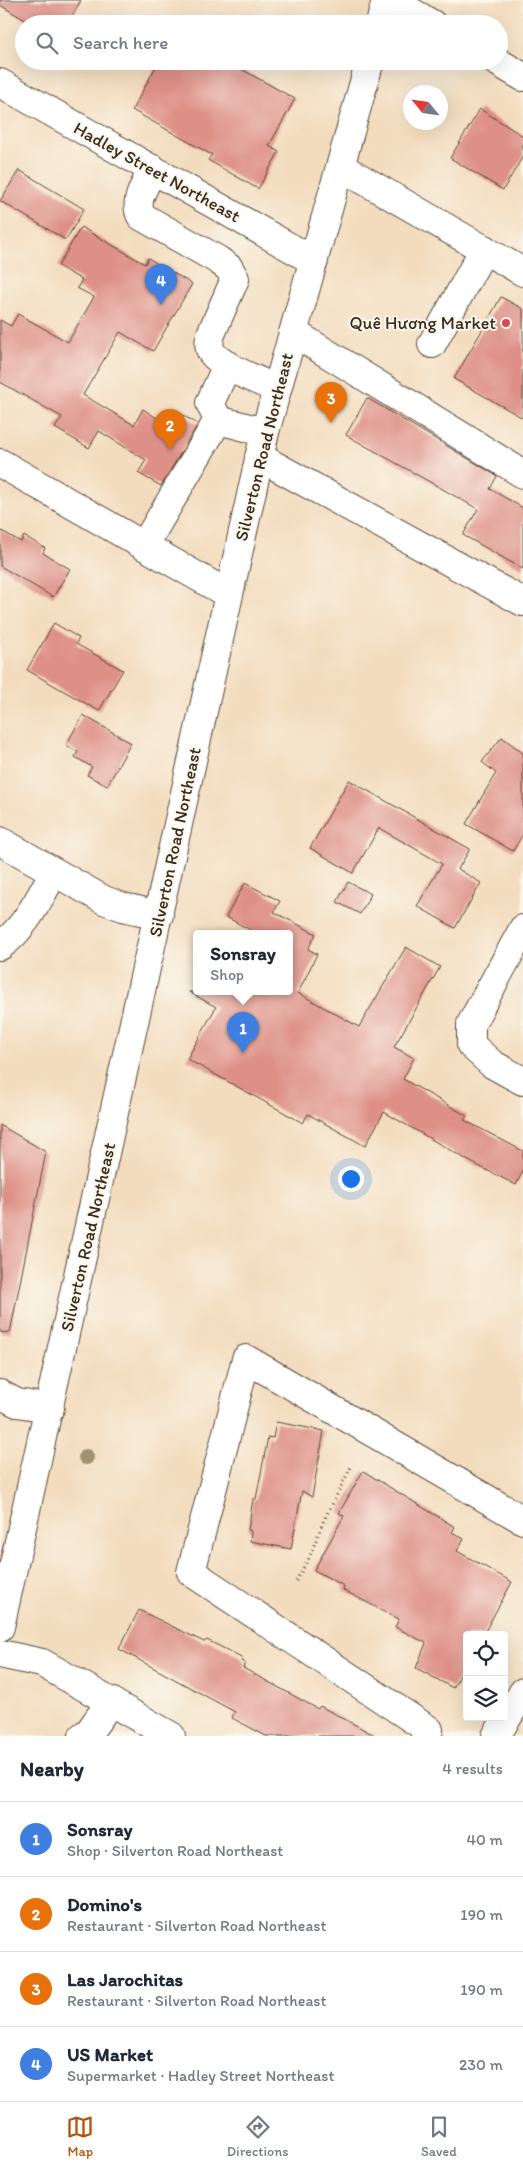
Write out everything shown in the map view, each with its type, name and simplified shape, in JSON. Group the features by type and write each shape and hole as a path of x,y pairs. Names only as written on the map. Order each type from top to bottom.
{"main road":[{"path":"382,15 386,0"},
{"path":"391,0 417,15"},
{"path":"508,68 523,77"},
{"name":"Silverton Road Northeast","path":"0,1627 262,444 368,70"},
{"name":"Hadley Street Northeast","path":"0,83 314,261"},
{"path":"341,167 484,249 522,268"},
{"path":"153,169 139,199 137,209 141,216 218,260 228,268 235,279 211,334 208,344 212,353 227,365 278,389"},
{"path":"432,344 484,249"},
{"path":"294,333 523,474"},
{"path":"227,365 210,403 218,420 262,444 523,602"},
{"path":"144,546 218,420"},
{"path":"0,463 228,594"},
{"path":"0,841 104,900 123,908 159,915"},
{"path":"0,946 9,940 33,909 54,872"},
{"path":"523,929 471,1024 471,1045 492,1064 523,1081"},
{"path":"431,1734 191,1572 246,1358 523,1520"},
{"path":"0,1394 17,1403 50,1408"},
{"path":"0,1654 42,1663 171,1736"},
{"path":"496,1736 523,1692"},
{"path":"83,1736 89,1732 111,1702"}],"path":[{"path":"296,1581 309,1558 330,1507 352,1464"}],"building":[{"path":"0,0 81,0 73,15 17,15 0,5"},
{"path":"154,70 243,70 295,99 269,146 279,152 258,189 208,160 212,155 132,110"},
{"path":"480,109 523,136 523,156 503,190 450,158"},
{"path":"19,170 84,209 66,240 0,201"},
{"path":"81,227 145,264 148,258 192,284 153,351 120,332 83,395 134,425 143,409 166,424 174,410 198,424 161,486 138,473 146,460 99,431 89,448 55,428 62,417 0,382 0,320 11,326 18,314 68,342 94,297 77,288 82,280 58,266"},
{"path":"501,297 523,309 523,418 454,379"},
{"path":"367,398 497,476 490,489 523,508 523,569 463,535 478,509 346,435"},
{"path":"0,530 21,542 24,536 45,548 43,553 70,569 53,597 0,566"},
{"path":"54,623 79,638 76,644 123,670 99,711 27,670"},
{"path":"83,715 131,743 107,786 87,775 92,767 75,757 78,752 66,745"},
{"path":"502,737 523,753 523,834 513,851 466,824 496,773 482,762"},
{"path":"349,780 470,849 458,869 481,883 455,928 417,906 442,864 379,828 353,873 310,848"},
{"path":"348,882 371,894 360,914 337,902"},
{"path":"245,883 280,901 274,912 316,934 308,949 317,954 298,993 359,1027 406,947 440,967 394,1047 414,1058 403,1079 467,1116 464,1120 523,1151 523,1171 516,1185 469,1161 384,1112 365,1146 308,1114 303,1123 187,1059 216,1007 194,995 293,995 293,930 250,930 226,917"},
{"path":"0,1125 46,1152 10,1333 0,1332"},
{"path":"276,1422 324,1431 312,1497 302,1491 291,1549 250,1541 251,1531 248,1530 253,1499 256,1499 268,1437 273,1438"},
{"path":"363,1471 455,1527 452,1532 464,1539 457,1551 512,1582 485,1631 463,1631 463,1675 461,1674 453,1688 416,1668 426,1643 395,1627 399,1619 343,1590 344,1586 314,1570 344,1516 339,1513"},
{"path":"139,1610 204,1642 207,1640 225,1649 243,1659 241,1661 245,1663 243,1668 318,1709 320,1706 376,1736 266,1736 232,1718 235,1712 119,1649"}],"place":[{"name":"US Market","path":"161,305"},
{"name":"Quê Hương Market","path":"506,323"},
{"name":"Las Jarochitas","path":"331,423"},
{"name":"Domino's","path":"170,450"},
{"name":"Sonsray","path":"243,1053"}]}
